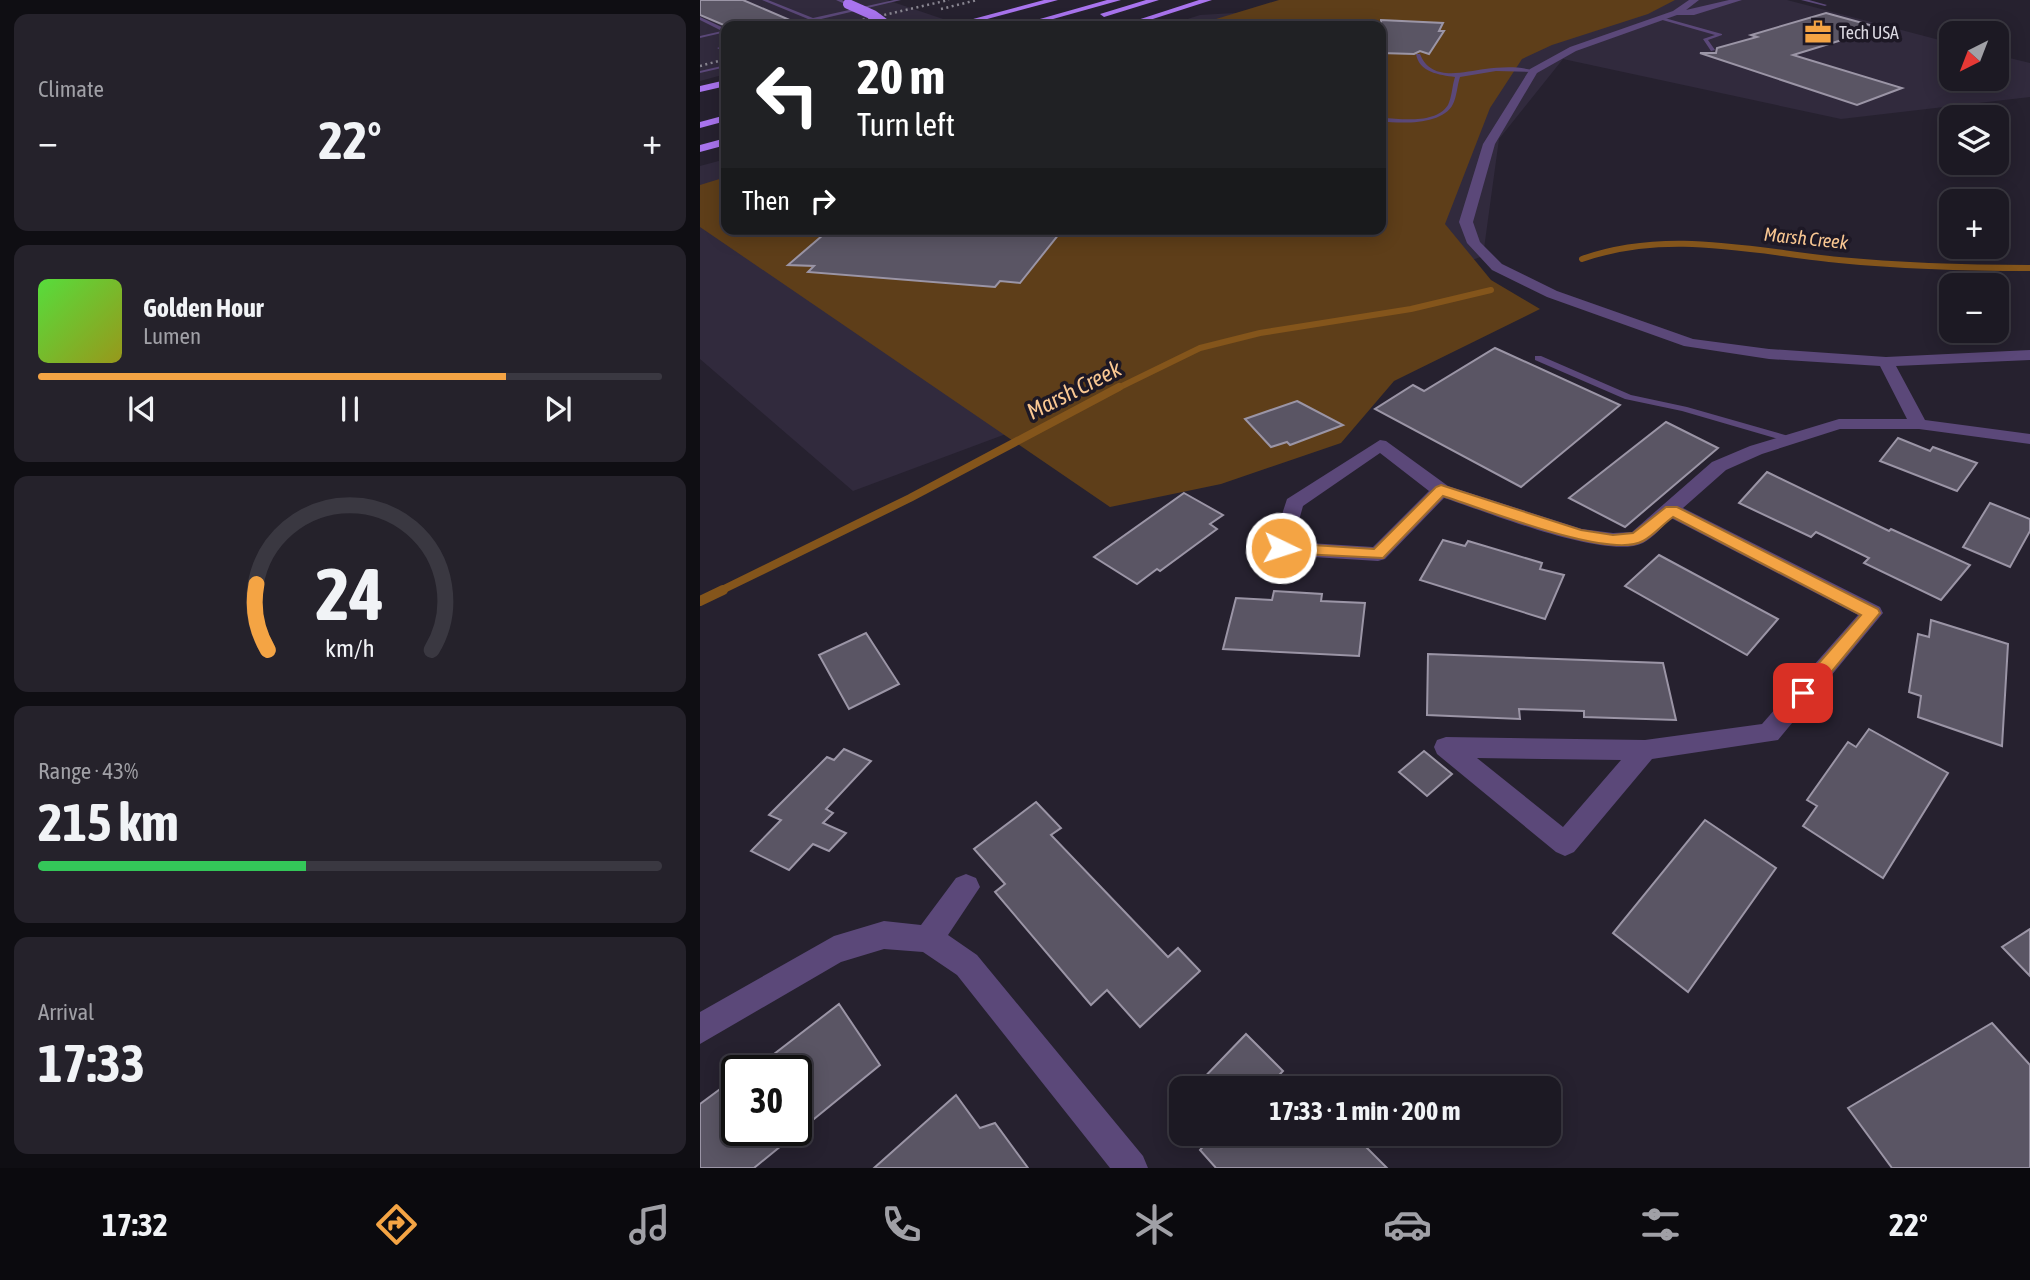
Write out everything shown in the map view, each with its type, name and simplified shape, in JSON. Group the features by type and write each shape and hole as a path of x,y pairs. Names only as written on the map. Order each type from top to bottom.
{"highway":[{"path":"971,21 1054,0"},
{"path":"1038,21 1117,0"},
{"path":"1088,19 1155,0"},
{"path":"1139,21 1208,0"},
{"path":"848,4 881,21"},
{"path":"700,89 721,84"},
{"path":"700,125 721,119"},
{"path":"700,149 721,143"},
{"path":"700,156 721,150"}],"street":[{"path":"1676,13 1695,0"},
{"path":"1738,0 1705,10 1676,13 1661,18 1573,49 1533,71 1489,144 1466,222 1475,243 1497,267 1552,294 1690,343 1769,354 1885,362 2030,355"},
{"path":"1885,362 1919,424"},
{"path":"1441,490 1378,554 1281,548 1294,503 1380,445 1441,490 1580,535 1613,540 1637,538 1719,466 1756,450 1839,424 1919,424 2030,439"},
{"path":"1645,750 1565,844 1446,747 1645,750 1769,733 1872,613 1671,510"},
{"path":"929,939 965,887"},
{"path":"700,1030 834,950 884,935 929,939 967,965 1131,1168"}],"lane":[{"path":"764,0 813,20"},
{"path":"838,0 848,4"},
{"path":"808,21 899,0"},
{"path":"1804,0 1825,5"},
{"path":"700,18 721,28"},
{"path":"1661,18 1720,35 1705,40 1713,50"},
{"path":"700,37 721,32"},
{"path":"1418,55 1419,62 1426,68 1458,76 1485,69 1533,71"},
{"path":"700,72 721,67"},
{"path":"1386,120 1415,120 1442,113 1449,107 1458,76"},
{"path":"1538,358 1628,397 1684,409 1789,439"}],"shaded area":[{"path":"700,0 887,0 943,19 721,21 721,75 700,81"},
{"path":"1279,0 1675,0 1648,14 1552,45 1522,59 1490,108 1445,224 1491,280 1540,309 1394,381 1341,443 1221,484 1110,507 700,227 700,185 721,179 721,235 1386,235 1386,21 1210,21"},
{"path":"1670,0 1787,0 1939,40 1939,91 2009,91 2009,58 2030,63 2030,97 1939,105 1939,108 1841,119 1563,59 1499,139 1483,256 853,491 700,359 700,166 721,160 721,235 1386,235 1386,21 1181,21 1200,15"}],"building":[{"path":"700,0 743,0 792,21 721,21 721,24 700,15"},
{"path":"1826,13 1881,28 1793,55 1902,88 1857,105 1700,53 1716,53 1717,48 1757,37 1751,35"},
{"path":"1381,20 1443,23 1439,31 1444,31 1429,54 1420,51 1414,54 1386,53 1386,21"},
{"path":"823,235 1058,235 1020,283 1000,281 995,287 808,272 814,266 788,265"},
{"path":"1495,348 1620,405 1521,487 1375,409 1413,385 1424,391"},
{"path":"1297,401 1343,425 1290,445 1287,442 1271,447 1245,419"},
{"path":"1666,422 1718,448 1625,527 1569,498"},
{"path":"1898,438 1930,451 1933,447 1977,463 1957,491 1880,461"},
{"path":"1767,472 1889,531 1891,529 1970,565 1941,600 1864,563 1869,558 1816,532 1811,537 1739,503"},
{"path":"1184,493 1223,515 1210,524 1217,529 1160,571 1157,569 1137,584 1094,557"},
{"path":"1990,503 2030,519 2030,531 2010,567 1963,547"},
{"path":"1443,540 1465,546 1468,541 1542,563 1540,569 1564,575 1545,619 1420,580"},
{"path":"1659,555 1778,619 1747,655 1625,586"},
{"path":"1274,591 1322,594 1321,601 1365,603 1359,656 1223,649 1236,598 1272,600"},
{"path":"1931,620 2008,644 2002,746 1918,717 1921,696 1909,692 1918,634 1929,637"},
{"path":"866,633 899,684 849,709 819,655"},
{"path":"1428,654 1663,663 1676,720 1584,717 1584,711 1519,709 1520,719 1427,715"},
{"path":"1869,729 1948,773 1883,878 1803,826 1817,806 1807,800 1848,742 1856,747"},
{"path":"844,749 871,761 826,809 833,813 823,823 846,833 829,851 813,844 789,870 751,851 781,820 769,815 827,757 834,760"},
{"path":"1424,751 1452,774 1427,796 1399,772"},
{"path":"1036,802 1061,828 1051,835 1168,957 1178,948 1200,971 1140,1027 1107,990 1091,1005 995,892 1005,884 974,849"},
{"path":"1705,820 1776,868 1688,992 1613,933"},
{"path":"2030,929 2030,976 2002,947"},
{"path":"839,1004 880,1065 812,1121 812,1055 773,1055"},
{"path":"1992,1023 2030,1065 2030,1168 1892,1168 1848,1108"},
{"path":"1246,1034 1283,1071 1278,1076 1206,1076"},
{"path":"721,1088 721,1146 781,1146 754,1168 700,1168 700,1104"},
{"path":"956,1095 980,1128 995,1123 1028,1168 874,1168"},
{"path":"1204,1146 1365,1146 1387,1168 1216,1168 1200,1150"}],"waterway":[{"name":"Marsh Creek","path":"1582,259 1614,250 1678,244 1742,248 1886,264 2030,268"},
{"name":"Marsh Creek","path":"1116,389 1200,348 1260,333 1411,309 1491,290"},
{"name":"Marsh Creek","path":"720,591 910,498 1119,387"},
{"name":"Marsh Creek","path":"700,601 723,590"}],"railway":[{"path":"858,21 949,0"},
{"path":"941,9 977,0"},
{"path":"700,66 721,60"}],"place":[{"name":"Tech USA","path":"1818,32"}],"route":[{"path":"1281,548 1378,554 1441,490 1580,535 1613,540 1637,538 1671,510 1872,613 1803,693"}]}
